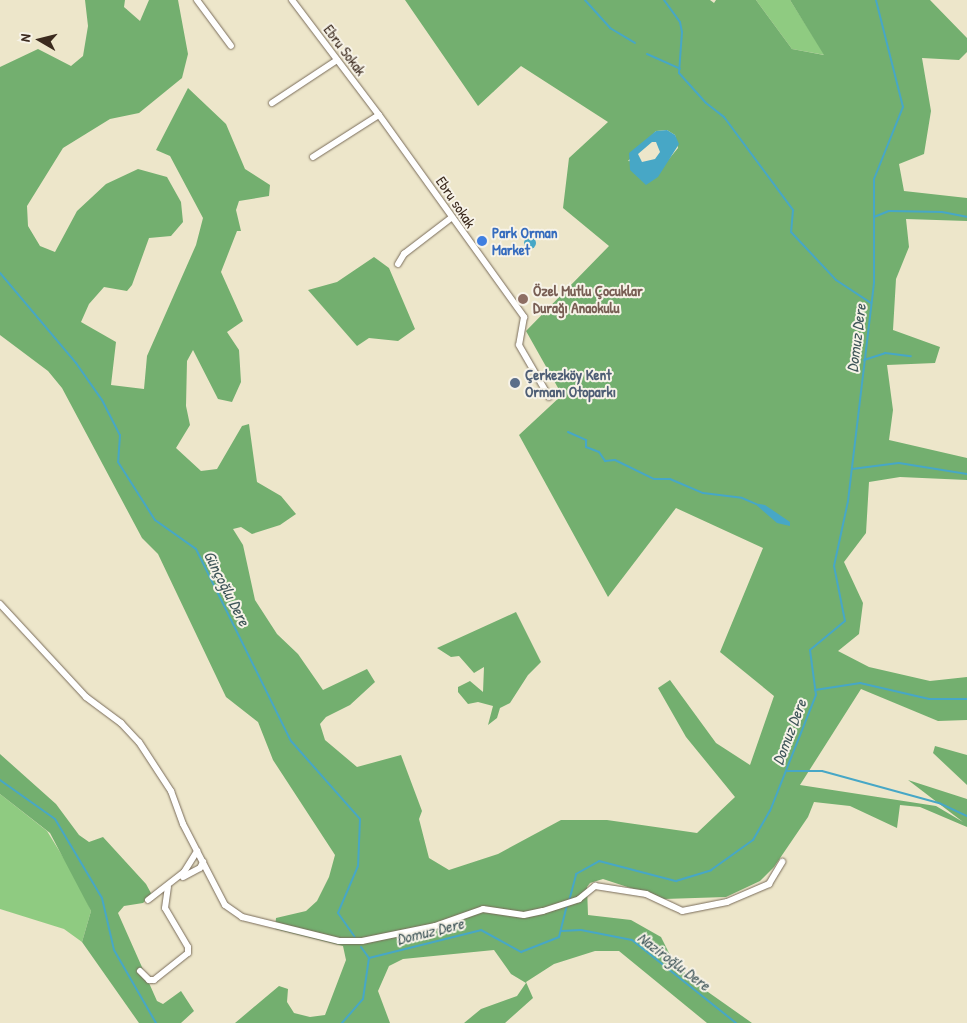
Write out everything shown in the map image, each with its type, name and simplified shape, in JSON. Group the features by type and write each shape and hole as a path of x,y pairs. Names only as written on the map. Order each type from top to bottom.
{"street":[{"path":"197,0 231,46"},
{"name":"Ebru Sokak","path":"292,0 379,115"},
{"path":"272,103 337,60"},
{"path":"314,157 379,115"},
{"name":"Ebru sokak","path":"379,115 451,218 524,317 519,345 549,397"},
{"path":"398,264 404,254 451,218"},
{"path":"0,604 86,698 120,723 139,742 171,791 202,862 225,905 242,917 339,941 362,941 412,928 435,926 483,909 524,915 579,899 595,886 646,894 682,911 727,902 769,884 782,862"},
{"path":"148,900 176,880 187,868 197,851"},
{"path":"187,868 202,862"},
{"path":"176,880 200,868 202,862"},
{"path":"140,971 149,980 154,980 188,954 188,947 165,908 168,887"}],"green space":[{"path":"85,0 125,0 124,7 140,21 149,0 178,0 188,54 182,78 139,113 110,119 63,148 27,206 28,226 40,246 55,252 77,211 106,184 138,169 167,177 181,202 183,222 171,236 149,238 132,285 127,291 104,287 89,304 81,322 116,342 111,385 144,389 147,356 196,245 203,218 170,156 156,150 188,88 226,124 245,169 270,185 269,196 239,201 236,210 241,231 237,231 221,272 243,321 227,332 239,350 241,382 232,402 218,399 193,350 187,361 186,406 190,425 176,448 201,471 217,469 242,426 249,424 257,482 281,496 296,514 280,525 252,534 241,527 233,529 243,545 255,600 277,634 298,654 323,690 367,669 375,682 350,705 326,717 320,724 325,740 357,767 401,755 422,811 419,819 429,858 449,870 498,854 561,820 607,820 697,833 735,797 686,737 658,688 670,680 716,743 750,765 774,696 720,652 763,548 676,508 608,597 519,435 562,395 526,331 609,246 563,208 569,158 608,122 521,66 478,106 405,0 710,0 714,3 716,0 756,0 792,49 824,55 790,0 930,0 967,38 967,52 959,60 922,58 931,111 924,154 899,164 904,191 967,198 967,221 906,219 909,247 896,279 893,330 940,347 935,363 887,365 893,410 889,440 967,458 967,480 900,477 869,482 866,533 844,562 863,603 859,634 838,651 869,667 930,681 967,677 967,720 938,721 861,689 800,785 936,806 963,822 908,780 967,799 967,827 920,807 900,805 897,828 850,806 814,802 808,817 774,867 760,881 726,897 664,899 603,879 590,883 587,887 588,915 631,920 661,937 669,953 691,980 752,1023 707,1023 619,951 595,951 554,964 526,982 533,998 505,1023 464,1023 481,1009 517,996 526,983 511,974 494,950 403,959 389,966 378,991 390,1023 235,1023 279,986 288,989 287,1002 294,1013 310,1017 325,1015 346,960 343,946 275,929 276,918 306,911 317,901 329,877 335,855 273,760 258,722 226,697 158,554 142,538 62,388 48,371 0,335 0,67 38,49 71,66 83,56 88,26","holes":["667,130 675,135 678,148 664,165 628,161 656,131"]},
{"path":"756,0 790,0 825,55 792,49"},
{"path":"374,257 389,268 415,329 398,341 369,338 357,346 308,290 337,282"},
{"path":"516,612 541,662 528,675 510,703 500,708 497,718 488,725 493,706 478,702 468,704 458,692 458,687 470,681 483,692 484,667 474,673 459,656 451,657 437,648"},
{"path":"935,746 967,755 967,785 933,753"},
{"path":"0,754 56,804 79,835 89,842 103,837 146,884 152,895 143,903 124,906 118,913 157,1001 163,1004 181,991 194,1011 181,1023 139,1023 82,942 91,911 50,833 0,794"},
{"path":"0,794 47,831 76,878 91,911 82,942 64,929 0,909"}],"water":[{"path":"667,130 675,135 679,144 658,177 646,185 630,170 629,153 656,131","holes":["652,142 656,142 660,152 655,159 642,162 638,154"]},
{"path":"530,237 536,243 530,249 524,243"},
{"path":"754,503 765,505 790,522 790,526 777,523"}],"waterway":[{"path":"585,0 610,28 635,43"},
{"path":"664,0 680,22 682,32 679,73 706,103 724,117 793,210 791,232 836,280 871,303"},
{"name":"Domuz Dere","path":"569,901 576,874 599,861 676,881 711,870 753,840 770,811 816,695 810,650 845,621 834,566 848,501 874,283 874,179 903,107 876,0"},
{"path":"647,54 680,69"},
{"path":"874,217 889,211 942,212 967,217"},
{"name":"Günçoğlu Dere","path":"0,273 76,363 102,400 120,435 118,462 155,520 196,549 291,741 360,819 358,866 338,913 355,937"},
{"path":"864,360 885,353 911,356"},
{"path":"568,432 586,440 586,447 599,452 605,461 615,460 654,479 670,479 703,493 742,498 756,504"},
{"path":"852,469 899,463 967,474"},
{"path":"815,690 860,683 929,699 967,699"},
{"path":"787,771 822,771 939,803 967,816"},
{"path":"0,780 55,819 102,898 114,950 156,1023"},
{"name":"Domuz Dere","path":"342,1023 363,999 369,958 481,930 521,952 559,937 567,905"},
{"name":"Naziroğlu Dere","path":"561,931 581,930 632,940 736,1023"},
{"name":"Günçoğlu Dere","path":"361,947 369,958"}],"place":[{"name":"Park Orman Market","path":"482,241"},
{"name":"Özel Mutlu Çocuklar Durağı Anaokulu","path":"523,299"},
{"name":"Çerkezköy Kent Ormanı Otoparkı","path":"515,383"}]}
